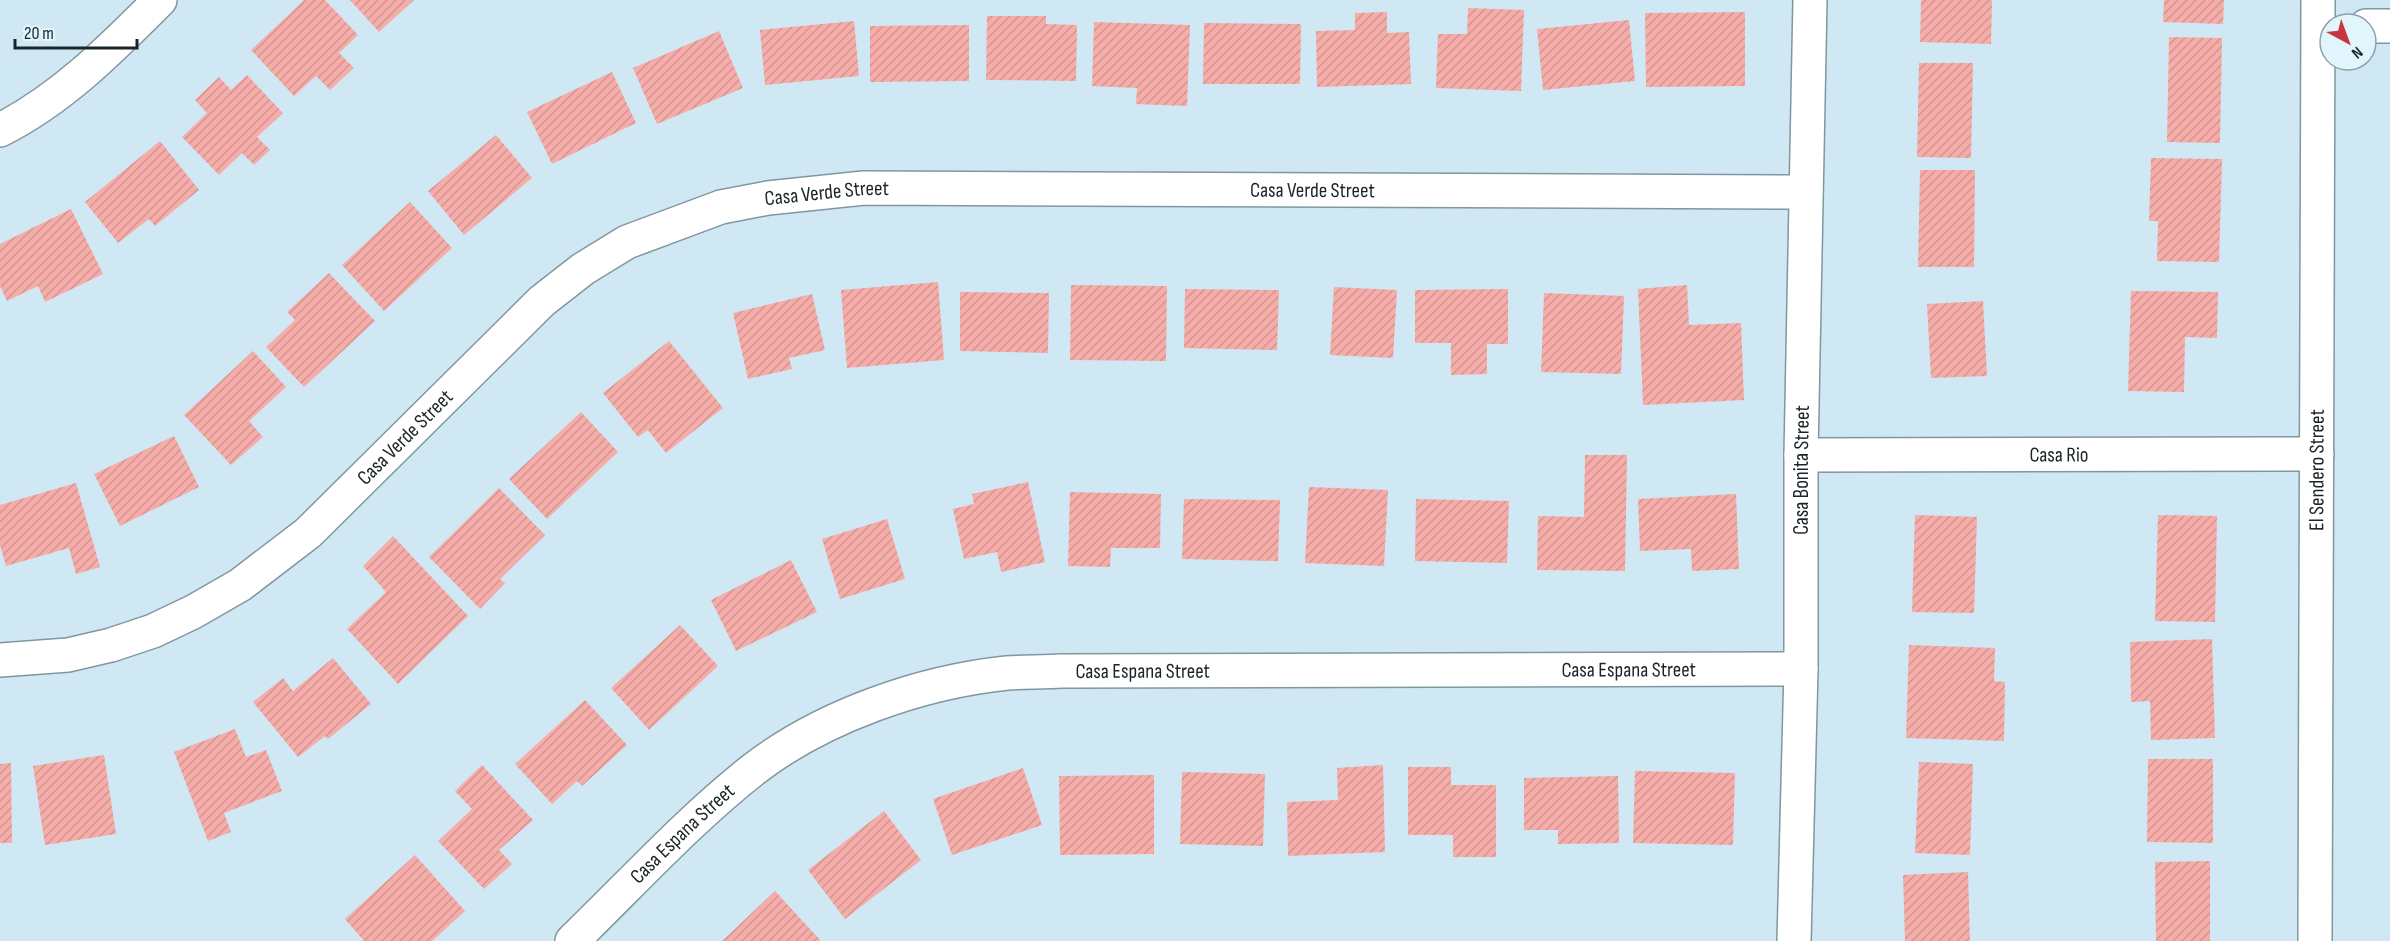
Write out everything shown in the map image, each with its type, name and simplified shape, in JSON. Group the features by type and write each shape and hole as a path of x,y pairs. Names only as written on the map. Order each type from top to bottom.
{"street":[{"path":"0,130 46,103 110,50 160,0"},
{"name":"Casa Bonita Street","path":"1794,941 1801,669 1801,455 1810,0"},
{"name":"El Sendero Street","path":"2315,941 2321,72"},
{"name":"Casa Verde Street","path":"0,660 68,655 111,645 153,631 193,612 240,585 308,533 542,301 583,269 627,242 721,207 768,198 864,188 1806,192"},
{"name":"Casa Rio","path":"1801,455 2317,454"},
{"name":"Casa Espana Street","path":"572,941 708,808 756,768 802,739 850,714 901,695 953,682 1007,674 1062,671 1801,669"}],"building":[{"path":"304,0 325,0 358,35 339,53 354,68 330,90 316,76 294,96 251,50"},
{"path":"350,0 414,0 379,32"},
{"path":"1921,0 1992,0 1991,44 1920,42"},
{"path":"2164,0 2224,0 2223,24 2163,22"},
{"path":"1468,8 1524,10 1521,91 1436,88 1438,34 1467,34"},
{"path":"1387,12 1387,33 1409,32 1411,84 1317,87 1316,31 1355,30 1355,13"},
{"path":"1745,12 1745,86 1646,87 1645,13"},
{"path":"987,16 1046,16 1046,24 1077,25 1076,81 986,80"},
{"path":"1629,20 1635,81 1543,90 1537,29"},
{"path":"854,21 859,76 765,85 760,30"},
{"path":"1094,22 1190,25 1187,106 1136,104 1137,88 1092,86"},
{"path":"1204,23 1301,24 1300,84 1203,84"},
{"path":"969,25 969,81 870,82 870,26"},
{"path":"719,31 743,88 657,124 633,68"},
{"path":"2169,37 2222,38 2220,143 2167,142"},
{"path":"1919,63 1973,63 1971,158 1917,157"},
{"path":"612,72 636,123 552,164 527,112"},
{"path":"247,75 283,113 257,137 270,150 254,165 242,153 219,175 182,137 207,113 195,100 219,77 231,90"},
{"path":"496,135 532,178 464,235 428,191"},
{"path":"160,141 199,190 155,226 149,219 118,243 85,202"},
{"path":"2151,158 2222,159 2219,262 2157,261 2158,221 2149,221"},
{"path":"1920,170 1975,170 1974,267 1918,267"},
{"path":"410,202 452,248 384,311 342,265"},
{"path":"71,209 103,274 45,302 38,286 7,301 0,286 0,244"},
{"path":"329,273 375,321 304,387 266,347 295,320 287,312"},
{"path":"938,282 944,360 847,368 841,290"},
{"path":"1071,285 1167,286 1166,361 1070,360"},
{"path":"1687,285 1689,325 1741,323 1744,400 1643,405 1638,289"},
{"path":"1334,287 1397,290 1393,358 1330,355"},
{"path":"1185,289 1279,290 1277,350 1184,348"},
{"path":"1508,289 1508,344 1487,344 1487,374 1451,375 1451,343 1415,343 1415,290"},
{"path":"2131,291 2218,292 2217,338 2185,337 2184,392 2128,391"},
{"path":"960,292 1049,293 1048,353 960,351"},
{"path":"1544,293 1624,296 1621,374 1541,372"},
{"path":"812,294 825,350 789,358 792,369 748,379 733,313"},
{"path":"1983,301 1987,376 1931,378 1927,304"},
{"path":"669,341 723,408 666,453 648,430 638,437 603,393"},
{"path":"253,351 286,387 249,421 263,437 231,465 184,415"},
{"path":"581,412 618,452 547,519 509,479"},
{"path":"174,436 199,487 120,526 94,474"},
{"path":"1585,455 1627,455 1625,571 1537,570 1538,516 1584,517"},
{"path":"1028,482 1045,562 1001,572 997,552 964,559 953,509 974,504 972,494"},
{"path":"76,483 100,567 76,574 69,548 6,566 0,545 0,505"},
{"path":"1309,487 1388,490 1384,566 1305,563"},
{"path":"499,488 545,535 500,579 505,583 480,609 429,557"},
{"path":"1070,492 1161,494 1160,548 1111,548 1110,567 1068,566"},
{"path":"1736,494 1739,569 1692,571 1691,549 1640,551 1638,499"},
{"path":"1184,499 1280,500 1278,561 1182,559"},
{"path":"1416,499 1509,501 1507,563 1415,561"},
{"path":"1915,515 1977,517 1974,613 1912,612"},
{"path":"2158,515 2217,516 2215,622 2155,621"},
{"path":"887,519 905,579 840,599 822,539"},
{"path":"393,536 468,616 398,684 347,629 386,592 363,566"},
{"path":"791,560 817,612 736,651 711,600"},
{"path":"680,625 718,666 649,730 611,688"},
{"path":"2212,639 2215,738 2151,740 2150,701 2131,702 2130,642"},
{"path":"1909,645 1995,648 1994,681 2005,682 2004,741 1906,738"},
{"path":"333,658 371,704 328,739 325,736 298,757 253,702 283,678 293,691"},
{"path":"585,700 627,745 582,786 577,781 552,804 515,764"},
{"path":"235,729 246,757 266,750 282,791 224,813 231,832 208,841 174,752"},
{"path":"104,755 116,834 45,845 33,766"},
{"path":"2148,759 2213,759 2213,843 2147,842"},
{"path":"1919,762 1973,764 1970,855 1915,853"},
{"path":"11,763 12,843 0,843 0,764"},
{"path":"482,765 533,820 499,850 512,864 484,889 438,841 472,809 455,791"},
{"path":"1383,765 1385,852 1288,856 1287,802 1338,800 1337,768"},
{"path":"1408,767 1451,767 1451,785 1496,785 1496,857 1453,857 1453,835 1408,835"},
{"path":"1023,768 1042,825 952,855 933,799"},
{"path":"1635,771 1735,773 1733,845 1633,843"},
{"path":"1182,772 1265,774 1263,846 1180,844"},
{"path":"1154,775 1154,854 1060,855 1059,776"},
{"path":"1618,776 1619,843 1558,844 1558,830 1524,830 1524,778"},
{"path":"884,811 921,860 845,919 808,870"},
{"path":"415,855 465,911 432,941 364,941 345,919"},
{"path":"2210,861 2210,941 2156,941 2155,862"},
{"path":"1968,872 1970,941 1905,941 1903,875"},
{"path":"775,891 821,941 722,941"}]}
